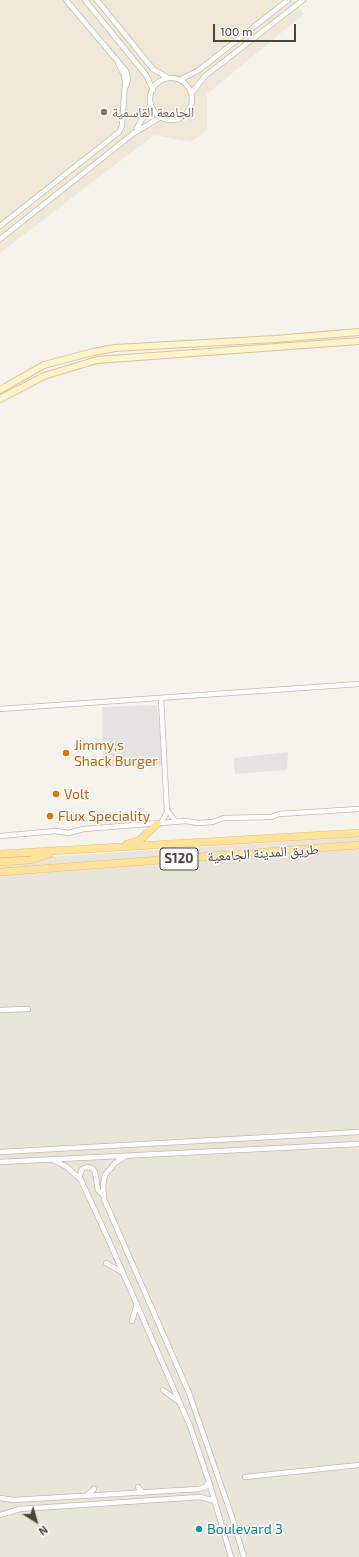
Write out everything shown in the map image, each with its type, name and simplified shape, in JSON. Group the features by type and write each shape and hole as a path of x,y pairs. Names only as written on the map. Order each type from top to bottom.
{"main road":[{"path":"0,390 44,365 93,352 115,348 275,339 359,332"},
{"path":"0,399 44,376 97,360 359,341"},
{"path":"118,848 140,840 159,823"},
{"path":"349,834 359,829"},
{"name":"طريق المدينة الجامعية","path":"0,854 359,834"},
{"name":"طريق المدينة الجامعية","path":"0,872 359,846"},
{"path":"0,862 30,860 52,852"}],"street":[{"path":"0,226 108,141 118,130 122,118 128,76 126,71 66,0"},
{"path":"85,0 146,75 153,90 151,104 134,133"},
{"path":"97,0 153,69 168,78 180,80 187,86 191,94 191,104 184,114 173,119 161,117 157,114 151,104"},
{"path":"180,80 199,70 288,0"},
{"path":"191,94 205,76 303,0"},
{"path":"153,90 161,81 168,78"},
{"path":"0,239 134,133 161,117"},
{"path":"0,709 161,699 359,684"},
{"path":"159,823 166,817 161,699"},
{"path":"166,808 176,822"},
{"path":"0,836 56,831 68,833 84,829 188,821 198,823 213,822 223,818 256,818 271,817 279,814 359,809"},
{"path":"0,1010 28,1009"},
{"path":"0,1152 359,1132"},
{"path":"180,1143 181,1154"},
{"path":"0,1162 359,1144"},
{"path":"126,1156 115,1162 107,1171 104,1180 103,1194 105,1204 189,1393 232,1517 244,1557"},
{"path":"51,1159 67,1167 79,1178 123,1272 194,1437 210,1482 231,1557"},
{"path":"79,1178 82,1169 87,1167 92,1168 95,1172 98,1190 103,1194"},
{"path":"106,1263 123,1272"},
{"path":"132,1320 137,1304"},
{"path":"163,1390 180,1402"},
{"path":"245,1477 359,1465"},
{"path":"0,1498 14,1500 143,1493 203,1488 210,1482"},
{"path":"138,1487 143,1493"},
{"path":"203,1488 205,1492 203,1497"},
{"path":"86,1496 94,1489"},
{"path":"0,1514 20,1509 203,1497 215,1502"}],"shaded area":[{"name":"الجامعة القاسمية","path":"0,0 294,0 304,14 207,94 207,130 191,142 154,135 0,253"},
{"path":"157,705 163,765 103,768 102,707"},
{"path":"288,752 287,770 235,774 234,758"},
{"path":"359,837 359,1557 0,1557 0,860"}],"place":[{"name":"الجامعة القاسمية","path":"104,112"},
{"name":"Jimmy,s Shack Burger","path":"66,753"},
{"name":"Volt","path":"56,794"},
{"name":"Flux Speciality","path":"50,816"},
{"name":"Boulevard 3","path":"199,1529"}]}
